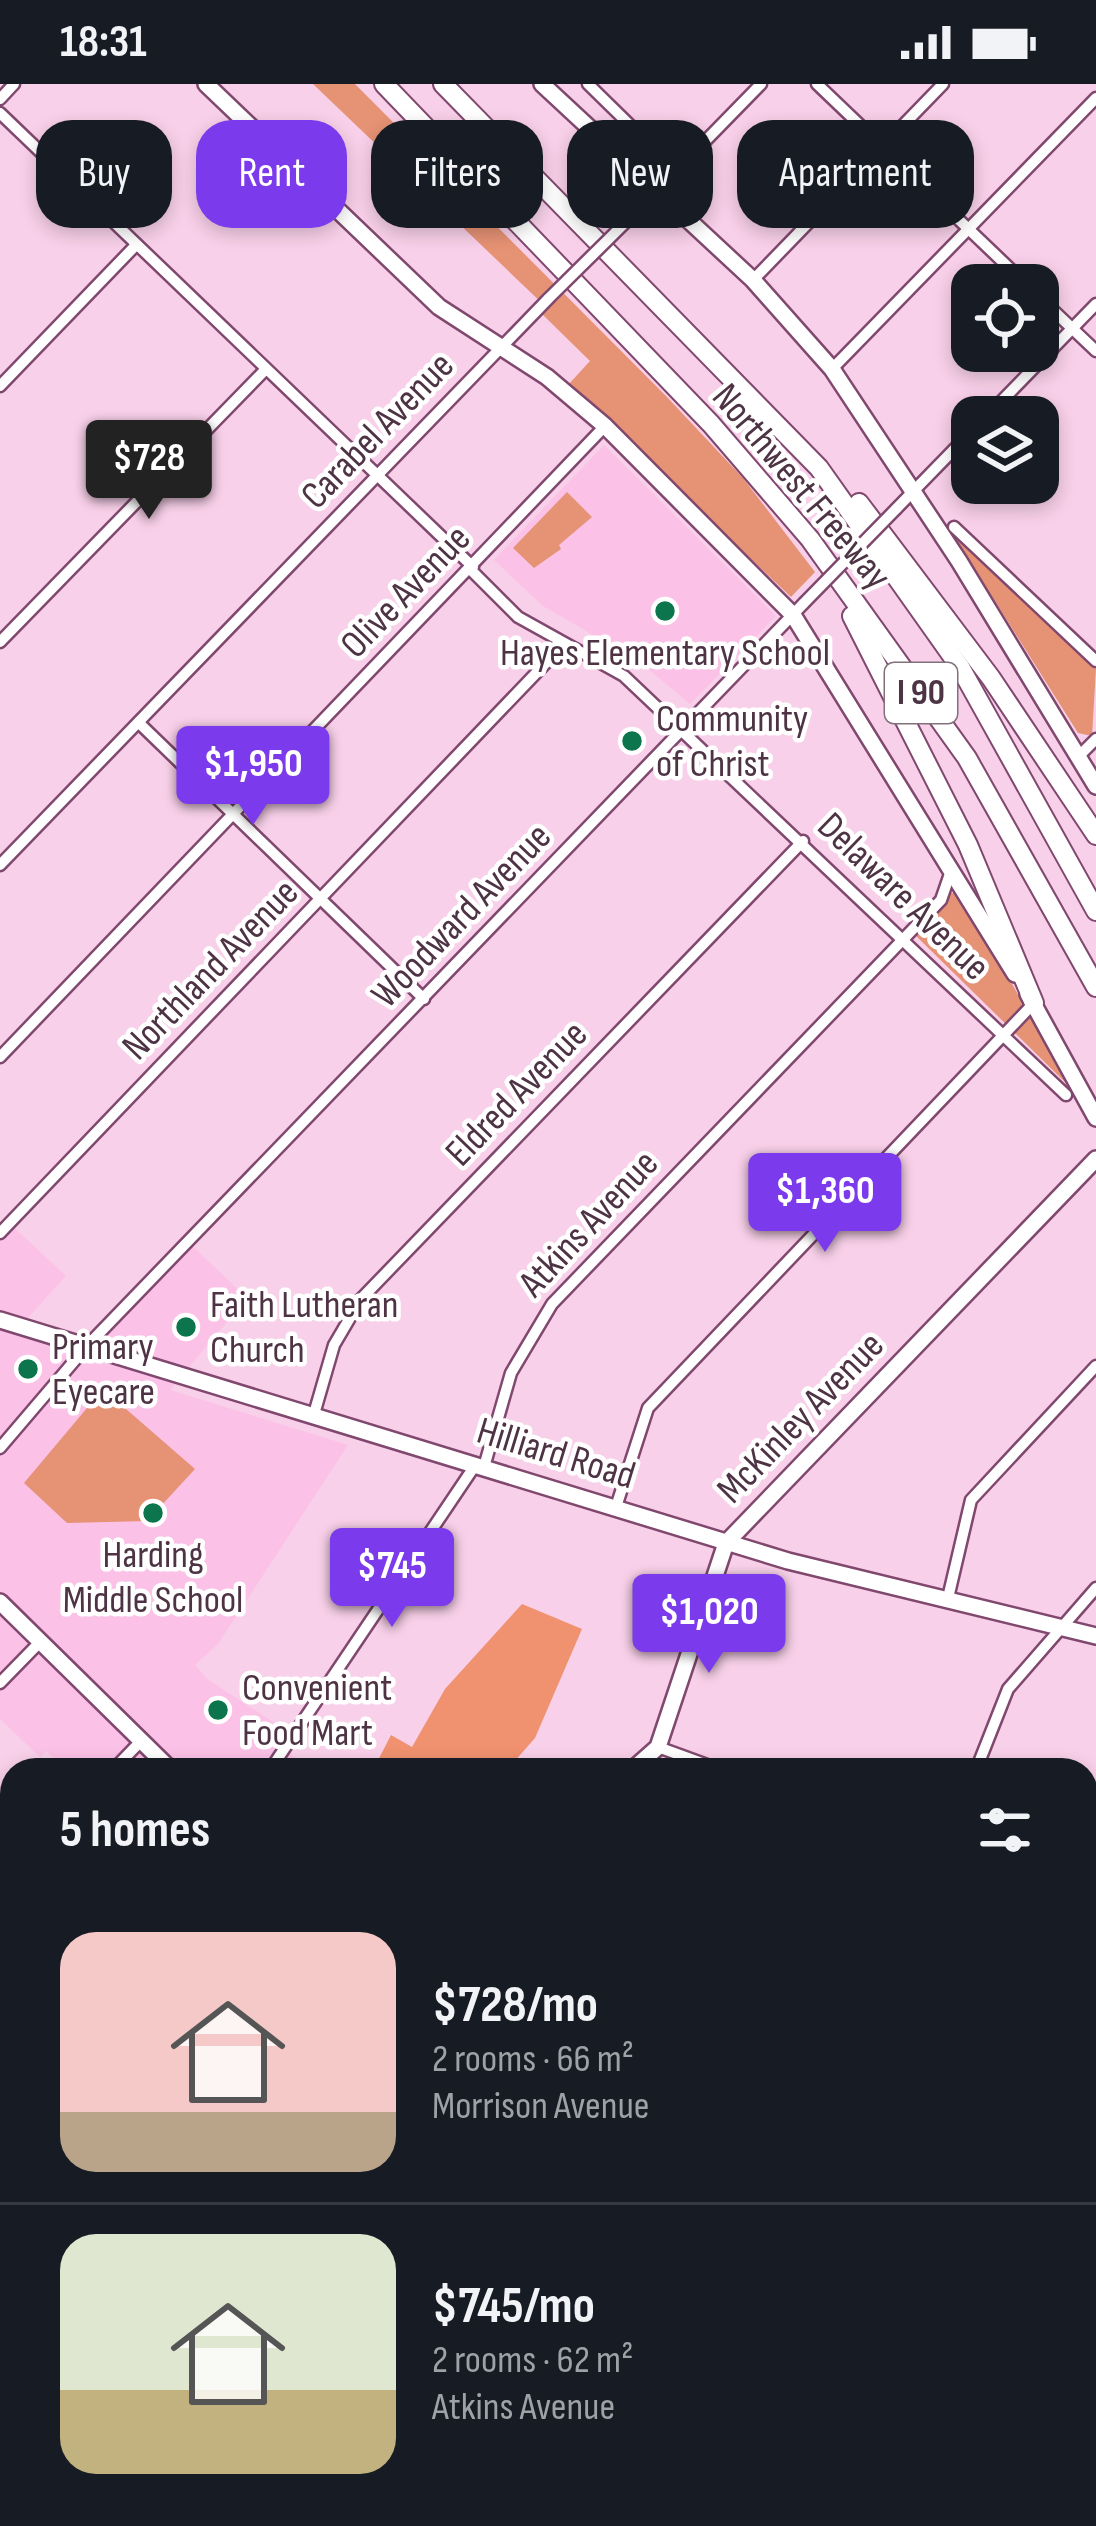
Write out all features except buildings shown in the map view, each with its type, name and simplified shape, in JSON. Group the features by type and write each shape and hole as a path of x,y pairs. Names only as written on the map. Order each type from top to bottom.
{"highway":[{"path":"371,84 411,120"},
{"name":"Northwest Freeway","path":"384,84 419,120"},
{"name":"Northwest Freeway","path":"443,84 819,468 960,668 1096,911"},
{"name":"Northwest Freeway","path":"523,228 711,424 810,539 967,758 1096,987"},
{"path":"711,424 815,556 863,635 968,845 1034,1003"},
{"path":"819,468 850,492 889,539 1096,836"}],"main road":[{"path":"206,84 439,307 547,377 799,609 1034,1003 1096,1118"},
{"path":"542,84 580,120"},
{"path":"696,228 753,280 832,369 914,490 1096,786"},
{"name":"McKinley Avenue","path":"646,1758 658,1747 726,1544 1096,1159"},
{"name":"Hilliard Road","path":"0,1320 726,1544 1096,1636"},
{"path":"0,1602 159,1758"}],"street":[{"path":"0,99 14,84"},
{"path":"588,84 625,120"},
{"name":"Carabel Avenue","path":"713,133 761,84"},
{"path":"818,84 855,120"},
{"path":"908,120 943,84"},
{"path":"832,369 1096,98"},
{"name":"Delaware Avenue","path":"0,113 378,475 518,617 624,676 1066,1095"},
{"name":"Carabel Avenue","path":"0,865 620,228"},
{"path":"753,280 803,228"},
{"path":"968,230 1004,264"},
{"path":"0,386 136,245"},
{"path":"1006,396 1096,304"},
{"path":"1059,316 1096,351"},
{"path":"0,642 265,370"},
{"name":"Olive Avenue","path":"0,1057 605,427"},
{"name":"Woodward Avenue","path":"0,1448 87,1346 951,452"},
{"path":"954,527 1096,662"},
{"name":"Northland Avenue","path":"0,1233 564,644"},
{"path":"140,723 424,999"},
{"path":"1079,756 1096,739"},
{"path":"0,840 13,852"},
{"name":"Eldred Avenue","path":"314,1414 334,1345 361,1299 803,841"},
{"name":"Atkins Avenue","path":"278,1758 480,1465 511,1373 552,1304 941,900 951,868"},
{"path":"941,900 970,902"},
{"path":"616,1508 648,1408 1034,1003"},
{"path":"948,1598 971,1500 1096,1366"},
{"path":"981,1758 1008,1689 1096,1588"},
{"path":"0,1683 40,1642"},
{"path":"124,1758 141,1741"},
{"path":"658,1747 688,1758"}],"shaded area":[{"path":"313,84 355,84 391,120 371,120 371,140"},
{"path":"463,228 499,228 743,478 815,572 791,597 568,385 590,361 541,313 546,307"},
{"path":"604,445 776,616 690,704 640,662 543,606 494,560"},
{"path":"567,492 592,517 534,568 513,548"},
{"path":"954,536 1096,669 1092,736 1078,733"},
{"path":"950,893 961,893 1070,1087 912,932"},
{"path":"7,1221 66,1276 25,1321 86,1340 185,1239 247,1298 170,1390 348,1445 218,1644 195,1665 207,1679 290,1733 281,1748 296,1758 53,1758 46,1751 40,1757 0,1719 0,1229"},
{"path":"103,1389 195,1469 147,1521 67,1523 24,1483"},
{"path":"522,1604 582,1629 535,1738 518,1758 379,1758 391,1735 412,1747 445,1689"}],"place":[{"name":"Hayes Elementary School","path":"665,611"},
{"name":"Community of Christ","path":"632,741"},
{"name":"Faith Lutheran Church","path":"186,1327"},
{"name":"Primary Eyecare","path":"28,1369"},
{"name":"Harding Middle School","path":"153,1513"},
{"name":"Convenient Food Mart","path":"218,1710"}]}
